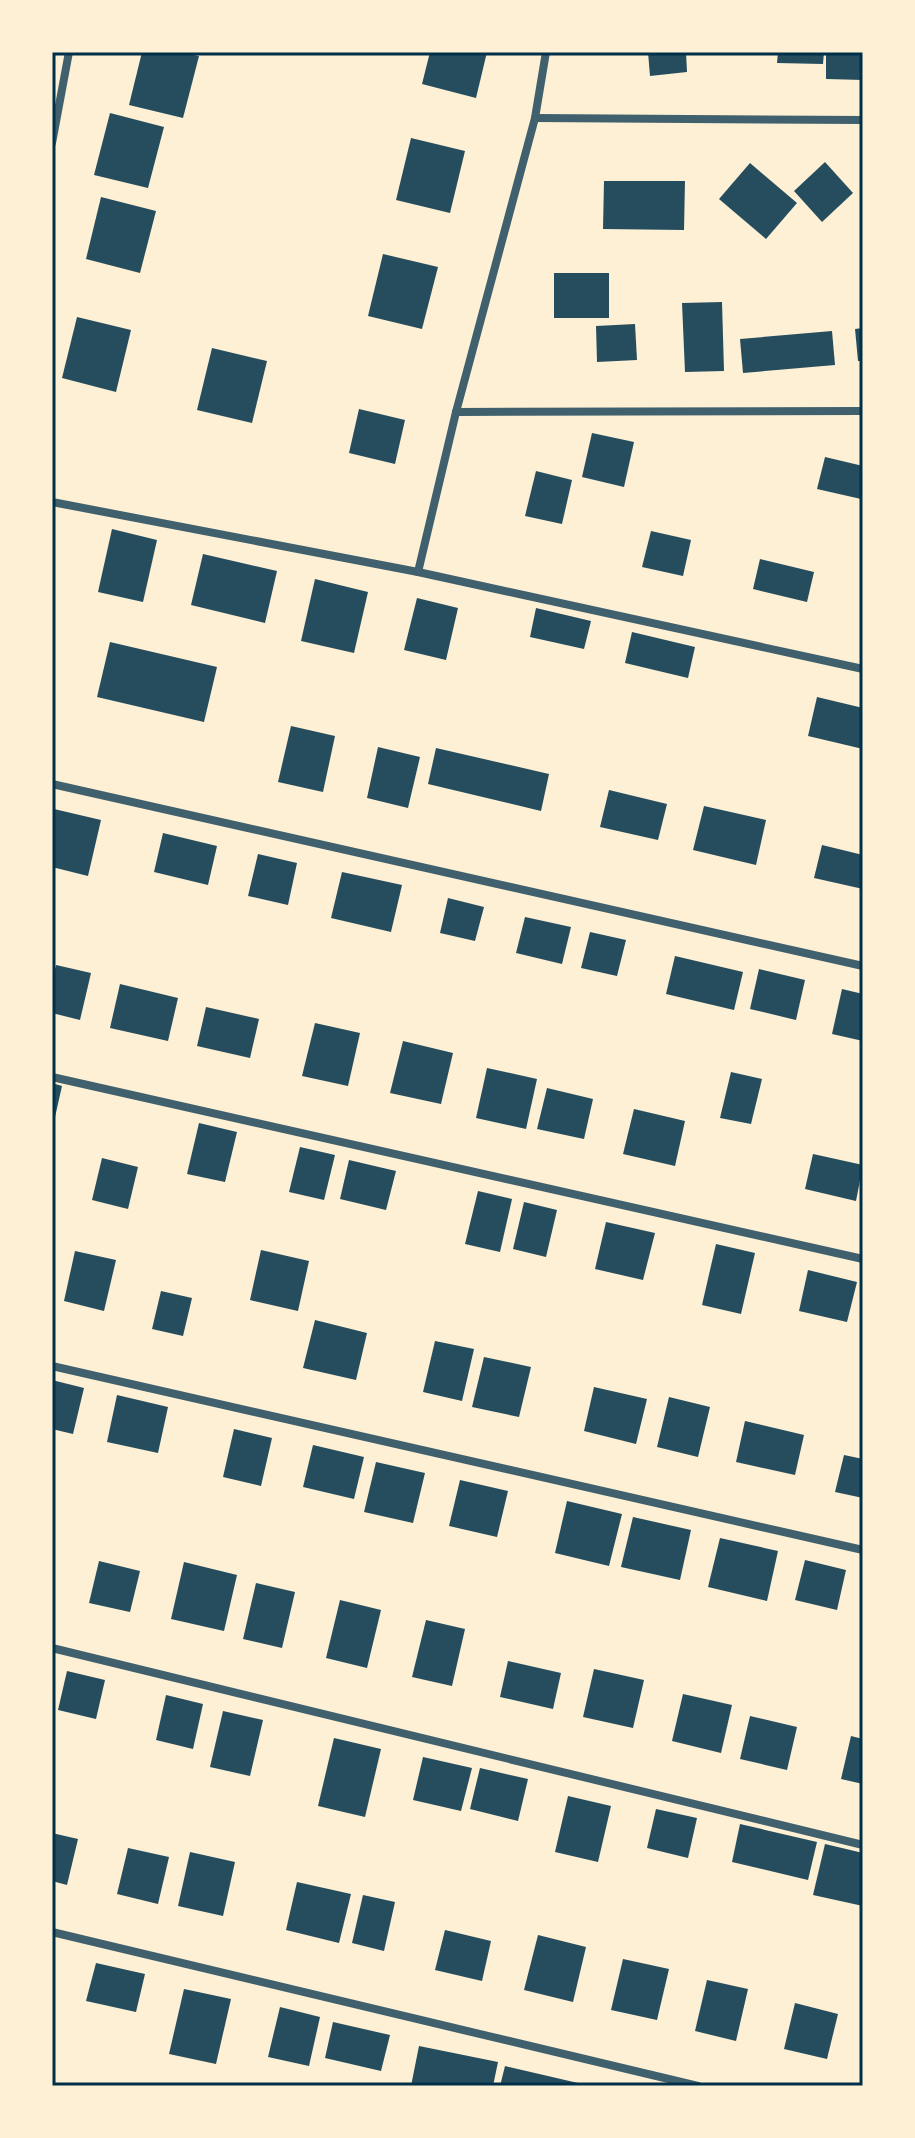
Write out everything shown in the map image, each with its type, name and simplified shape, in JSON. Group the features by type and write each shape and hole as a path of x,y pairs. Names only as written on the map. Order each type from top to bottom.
{"street":[{"path":"52,143 69,52"},
{"path":"418,572 456,412 535,118 546,52"},
{"path":"535,118 863,120"},
{"path":"456,412 863,411"},
{"path":"52,502 418,572 863,669"},
{"path":"52,784 863,966"},
{"path":"52,1077 863,1259"},
{"path":"52,1366 863,1550"},
{"path":"52,1648 863,1845"},
{"path":"52,1932 698,2086"}],"building":[{"path":"142,52 181,52 199,56 183,118 129,105"},
{"path":"430,52 487,52 476,98 422,84"},
{"path":"648,52 686,52 687,72 650,76"},
{"path":"778,52 824,52 823,64 777,63"},
{"path":"826,52 863,52 863,80 826,79"},
{"path":"110,113 164,127 148,188 94,175"},
{"path":"411,138 465,151 450,213 396,200"},
{"path":"825,162 853,193 822,222 794,191"},
{"path":"750,163 797,203 766,239 719,199"},
{"path":"604,181 685,181 684,230 603,229"},
{"path":"101,197 156,211 140,273 86,259"},
{"path":"383,254 438,267 422,329 368,316"},
{"path":"554,273 609,273 609,318 554,318"},
{"path":"722,302 724,371 685,372 682,303"},
{"path":"77,317 131,330 116,392 62,378"},
{"path":"635,324 637,360 597,362 596,326"},
{"path":"863,328 863,361 858,361 855,329"},
{"path":"832,331 835,365 743,373 740,339"},
{"path":"212,348 267,361 252,423 197,410"},
{"path":"359,409 405,420 395,464 349,453"},
{"path":"592,433 634,442 624,487 582,477"},
{"path":"825,457 863,466 861,499 817,489"},
{"path":"536,471 572,480 562,524 525,516"},
{"path":"112,529 157,540 143,602 98,592"},
{"path":"651,531 691,540 683,576 642,567"},
{"path":"203,554 277,571 265,623 191,605"},
{"path":"760,559 814,572 807,602 753,589"},
{"path":"315,579 368,592 354,653 301,641"},
{"path":"417,598 458,608 446,660 404,650"},
{"path":"536,608 591,621 584,649 530,637"},
{"path":"632,632 695,647 688,678 625,663"},
{"path":"110,642 217,667 204,722 97,697"},
{"path":"817,697 863,708 863,749 808,736"},
{"path":"291,726 335,736 323,792 278,782"},
{"path":"378,747 420,757 408,808 367,798"},
{"path":"436,748 549,774 541,811 428,784"},
{"path":"609,790 667,804 658,840 600,827"},
{"path":"704,806 766,820 756,865 693,850"},
{"path":"54,809 101,820 88,876 52,867"},
{"path":"163,833 217,846 208,885 154,872"},
{"path":"822,845 863,855 863,889 814,878"},
{"path":"258,854 297,863 288,905 248,896"},
{"path":"342,872 402,885 391,932 331,918"},
{"path":"448,898 484,907 475,941 440,933"},
{"path":"525,917 571,927 562,964 516,953"},
{"path":"590,932 626,940 617,976 581,968"},
{"path":"675,956 743,972 734,1010 666,994"},
{"path":"56,965 91,973 80,1020 52,1013 52,982"},
{"path":"759,969 805,980 796,1020 750,1009"},
{"path":"120,984 178,998 168,1041 110,1028"},
{"path":"842,989 863,994 863,1041 832,1034"},
{"path":"206,1007 259,1019 250,1058 197,1046"},
{"path":"315,1023 360,1033 348,1086 302,1076"},
{"path":"403,1041 453,1053 441,1104 390,1093"},
{"path":"487,1068 537,1079 526,1129 476,1118"},
{"path":"731,1072 762,1079 751,1124 720,1118"},
{"path":"52,1083 62,1086 53,1126 52,1126"},
{"path":"547,1088 593,1099 584,1139 537,1129"},
{"path":"634,1109 685,1121 675,1166 623,1154"},
{"path":"199,1123 237,1132 225,1182 187,1174"},
{"path":"300,1147 335,1155 324,1200 289,1192"},
{"path":"813,1154 863,1165 856,1201 805,1189"},
{"path":"102,1158 138,1167 128,1209 92,1200"},
{"path":"349,1160 396,1171 386,1210 340,1199"},
{"path":"478,1191 512,1199 500,1252 465,1244"},
{"path":"524,1202 557,1210 546,1257 513,1249"},
{"path":"606,1222 655,1233 643,1280 595,1269"},
{"path":"716,1244 755,1253 741,1314 702,1305"},
{"path":"261,1250 309,1261 298,1311 250,1300"},
{"path":"75,1251 116,1260 104,1311 64,1301"},
{"path":"808,1270 857,1282 847,1322 799,1311"},
{"path":"161,1291 192,1298 183,1336 152,1329"},
{"path":"315,1320 367,1333 356,1380 303,1368"},
{"path":"435,1341 474,1349 462,1401 423,1392"},
{"path":"484,1357 531,1367 519,1417 472,1407"},
{"path":"52,1380 84,1388 73,1434 52,1429"},
{"path":"594,1387 647,1399 636,1444 584,1431"},
{"path":"117,1395 168,1407 158,1453 107,1442"},
{"path":"669,1397 710,1407 698,1457 657,1447"},
{"path":"745,1421 804,1435 795,1475 736,1462"},
{"path":"234,1429 272,1438 261,1486 223,1477"},
{"path":"313,1445 364,1457 354,1499 303,1487"},
{"path":"844,1455 863,1459 863,1498 835,1492"},
{"path":"376,1462 425,1473 413,1523 364,1512"},
{"path":"460,1480 508,1491 497,1537 449,1526"},
{"path":"567,1501 622,1514 609,1566 555,1553"},
{"path":"633,1517 691,1530 680,1580 621,1567"},
{"path":"720,1538 778,1551 767,1601 708,1587"},
{"path":"805,1560 846,1570 837,1610 795,1600"},
{"path":"99,1561 140,1571 130,1612 89,1603"},
{"path":"184,1562 237,1575 224,1631 171,1619"},
{"path":"256,1583 295,1592 282,1648 243,1639"},
{"path":"340,1600 381,1610 367,1668 326,1658"},
{"path":"426,1620 465,1629 452,1686 412,1677"},
{"path":"508,1661 561,1673 553,1709 500,1697"},
{"path":"594,1669 644,1680 633,1728 583,1717"},
{"path":"67,1671 105,1680 96,1719 58,1710"},
{"path":"683,1694 732,1705 721,1753 672,1741"},
{"path":"166,1695 203,1704 193,1749 156,1740"},
{"path":"223,1711 263,1720 250,1776 210,1767"},
{"path":"750,1716 797,1727 787,1770 740,1759"},
{"path":"851,1736 863,1739 863,1784 841,1779"},
{"path":"334,1738 381,1749 365,1817 318,1806"},
{"path":"423,1757 472,1768 461,1811 413,1800"},
{"path":"480,1768 528,1779 518,1821 470,1809"},
{"path":"568,1796 611,1806 598,1862 555,1852"},
{"path":"656,1809 697,1818 688,1858 647,1848"},
{"path":"740,1824 817,1842 808,1880 732,1862"},
{"path":"52,1833 78,1839 67,1885 52,1881"},
{"path":"825,1844 863,1853 863,1906 813,1895"},
{"path":"128,1848 169,1857 158,1904 117,1894"},
{"path":"190,1852 235,1862 223,1916 178,1906"},
{"path":"297,1882 351,1894 339,1943 286,1930"},
{"path":"363,1895 395,1902 384,1951 352,1943"},
{"path":"445,1930 491,1941 482,1981 435,1970"},
{"path":"538,1935 586,1947 573,2002 524,1990"},
{"path":"623,1959 669,1969 657,2020 611,2010"},
{"path":"96,1963 145,1974 136,2012 86,2001"},
{"path":"707,1980 748,1989 736,2041 695,2031"},
{"path":"184,1989 231,1999 216,2064 169,2054"},
{"path":"795,2003 838,2014 827,2059 784,2049"},
{"path":"280,2007 320,2017 309,2066 268,2057"},
{"path":"333,2022 390,2035 381,2071 325,2058"},
{"path":"419,2046 498,2062 493,2086 411,2086"},
{"path":"505,2066 578,2083 577,2086 500,2086"}]}
